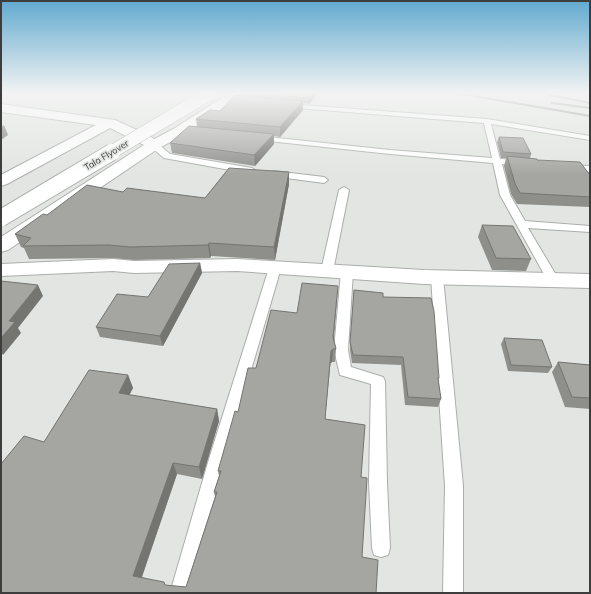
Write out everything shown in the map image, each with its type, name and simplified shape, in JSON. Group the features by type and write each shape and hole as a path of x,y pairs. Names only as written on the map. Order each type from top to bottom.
{"street":[{"path":"86,120 110,123 145,139 154,145"},
{"name":"Tala Flyover","path":"55,170 141,120"},
{"name":"Tala Flyover","path":"1,218 166,120"},
{"path":"1,246 154,145 198,120"},
{"path":"4,177 110,123"},
{"path":"1,270 114,265 134,267 237,265 437,277 590,281"}],"lane":[{"path":"470,120 487,121 590,138"},
{"path":"487,121 505,195 553,280"},
{"path":"180,131 195,132"},
{"path":"250,138 528,164"},
{"path":"154,145 166,156 210,164 324,180"},
{"path":"559,167 590,169"},
{"path":"327,271 344,190"},
{"path":"521,224 590,229"},
{"path":"180,593 217,459 275,268"},
{"path":"347,272 341,350 345,371 378,381 378,482 381,548"},
{"path":"437,277 454,486 454,593"}],"building":[{"path":"204,120 286,120 280,127"},
{"path":"189,126 274,134 254,155 170,143"},
{"path":"499,137 523,138 531,154 503,152"},
{"path":"507,156 537,160 580,162 590,175 590,197 520,193 515,184"},
{"path":"229,168 289,172 274,247 209,243 208,245 130,247 109,245 23,246 31,238 15,234 43,214 47,215 87,185 123,192 127,188 205,198"},
{"path":"482,225 513,226 531,259 496,258"},
{"path":"200,263 160,336 96,327 117,294 148,297 169,264"},
{"path":"1,281 38,285 9,321 15,322 1,338"},
{"path":"302,283 338,286 333,337 336,349 331,351 325,419 365,425 361,477 367,478 362,557 378,560 376,593 1,593 1,464 24,436 44,442 89,370 128,375 119,393 217,409 199,467 173,463 133,576 164,582 165,585 186,587 217,492 214,492 221,471 218,471 235,411 238,412 248,368 256,368 271,310 297,313"},
{"path":"354,290 383,293 383,297 431,298 434,311 438,378 441,399 408,397 403,357 353,355 350,342"},
{"path":"504,338 542,340 552,367 511,365"},
{"path":"558,362 590,365 590,398 572,397"}]}
